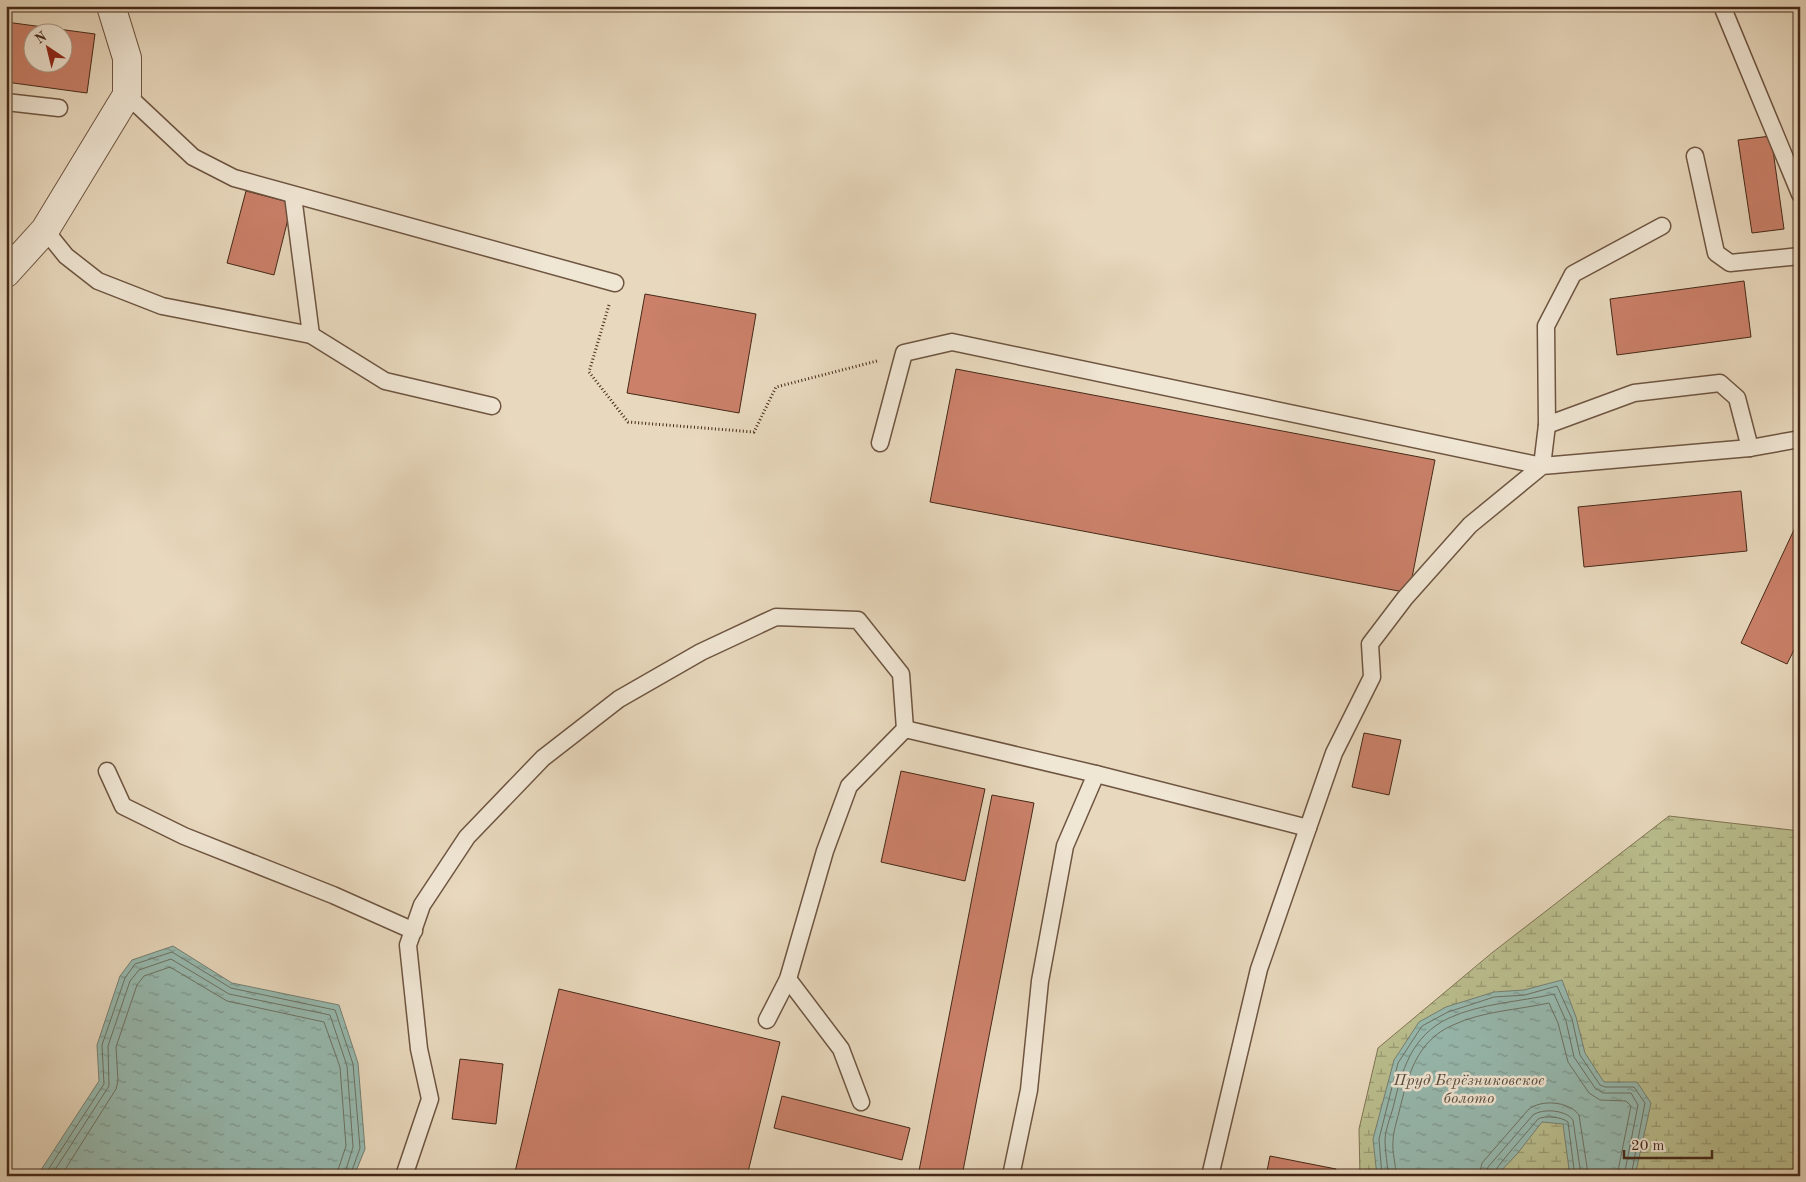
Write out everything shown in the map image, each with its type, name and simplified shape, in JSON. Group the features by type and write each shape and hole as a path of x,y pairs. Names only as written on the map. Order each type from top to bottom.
{"street":[{"path":"6,273 45,230 127,95 127,58 111,6"}],"lane":[{"path":"1722,6 1800,194"},
{"path":"127,95 193,157 234,178 293,196 615,283"},
{"path":"6,102 59,108"},
{"path":"1695,156 1716,252 1730,263 1800,256"},
{"path":"293,196 311,335"},
{"path":"1210,1176 1259,969 1334,753 1372,677 1370,644 1405,598 1470,525 1542,466 1547,425 1546,326 1573,274 1662,226"},
{"path":"45,230 66,256 98,281 153,302 311,335 385,381 492,406"},
{"path":"880,443 904,353 952,342 1542,466 1750,448 1800,439"},
{"path":"1547,425 1634,393 1720,383 1737,398 1750,448"},
{"path":"404,1176 430,1099 419,1049 408,945 422,905 467,837 543,758 619,698 701,652 776,617 858,620 901,674 905,729 849,786 826,851 788,979 767,1020"},
{"path":"905,729 1096,774 1308,828"},
{"path":"107,771 123,806 184,836 333,895 414,931"},
{"path":"1011,1176 1029,1090 1040,981 1065,846 1096,774"},
{"path":"788,979 841,1049 860,1102"}],"path":[{"path":"615,283 589,372 628,422 754,432 776,387 856,368 904,353"}],"green space":[{"path":"1669,816 1800,831 1800,1176 1360,1176 1359,1129 1378,1048 1493,952"}],"water":[{"path":"173,946 232,983 339,1005 358,1063 365,1149 354,1176 37,1176 99,1081 97,1045 120,976 132,960"},
{"name":"Пруд Берёзниковское болото","path":"1562,980 1576,1017 1585,1053 1604,1082 1637,1082 1651,1103 1635,1176 1567,1176 1569,1169 1563,1124 1542,1122 1517,1154 1496,1176 1377,1176 1373,1139 1394,1060 1419,1022 1446,1007 1494,992 1524,990"}],"building":[{"path":"6,22 22,24 22,72 72,72 72,31 95,34 87,93 6,82"},
{"path":"1771,136 1784,229 1752,233 1738,140"},
{"path":"1800,159 1800,187 1787,166"},
{"path":"246,191 292,203 274,275 227,263"},
{"path":"1744,281 1751,337 1617,355 1610,299"},
{"path":"645,294 756,314 739,413 627,393"},
{"path":"956,369 1435,460 1409,593 930,502"},
{"path":"1741,491 1747,551 1584,567 1578,507"},
{"path":"1800,517 1800,638 1787,664 1741,643"},
{"path":"1364,733 1401,740 1389,795 1352,787"},
{"path":"901,771 985,789 965,881 881,862"},
{"path":"992,795 1034,803 962,1176 918,1176"},
{"path":"559,989 780,1042 747,1176 514,1176"},
{"path":"460,1059 503,1064 496,1124 452,1119"},
{"path":"782,1096 910,1128 902,1160 774,1128"},
{"path":"1270,1156 1336,1169 1335,1176 1266,1176"}]}
